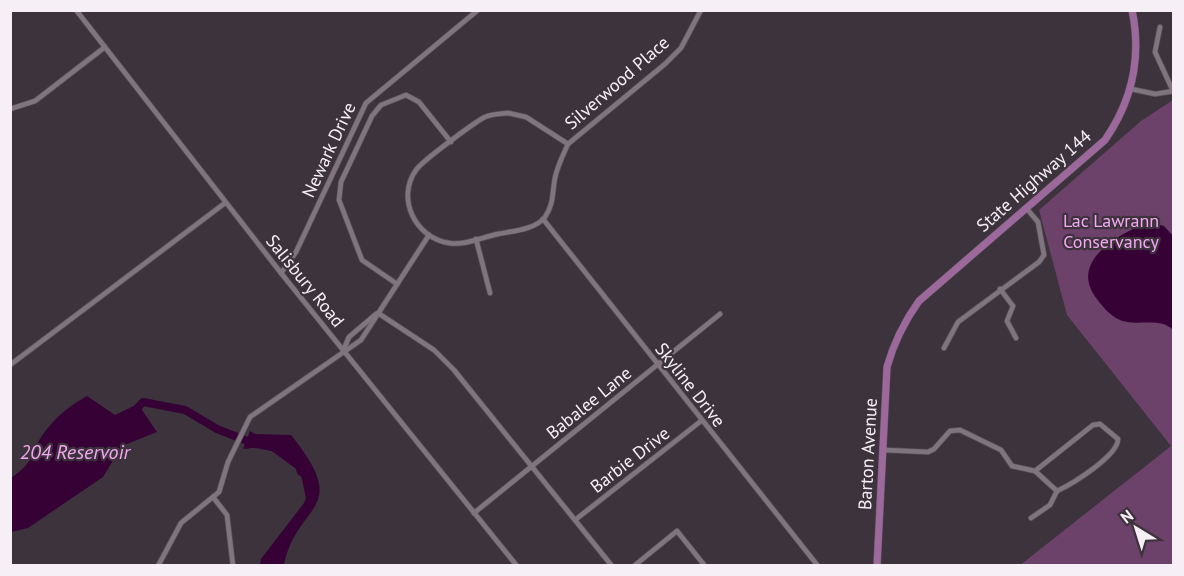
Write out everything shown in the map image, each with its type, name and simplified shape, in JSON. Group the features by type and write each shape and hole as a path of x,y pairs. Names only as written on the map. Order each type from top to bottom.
{"main road":[{"name":"State Highway 144","path":"894,345 919,300 1101,145 1118,120 1131,89 1136,48 1132,10"},
{"name":"Barton Avenue","path":"877,566 887,367 894,345"}],"street":[{"name":"Salisbury Road","path":"76,10 280,273 517,566"},
{"name":"Newark Drive","path":"280,273 296,252 366,103 478,10"},
{"name":"Silverwood Place","path":"568,144 665,64 681,48 700,10"},
{"path":"1131,89 1146,94 1173,91 1155,51 1160,27"},
{"path":"10,109 35,101 105,47"},
{"path":"397,284 362,260 339,200 341,182 372,116 381,105 392,98 406,95 419,102 452,142"},
{"path":"508,113 526,117 568,144 555,178 553,202 543,219 532,226 449,243 429,236 417,225 410,212 409,185 417,168 487,116 508,113"},
{"path":"10,365 225,203"},
{"path":"944,348 958,322 1039,262 1044,255 1038,222 1027,209"},
{"name":"Skyline Drive","path":"543,219 818,566"},
{"path":"158,566 181,523 222,488 228,462 250,417 361,340 429,236"},
{"path":"476,239 490,293"},
{"path":"1000,289 1013,306 1007,321 1016,338"},
{"path":"344,351 349,337 378,313"},
{"path":"378,313 434,350 612,566"},
{"name":"Babalee Lane","path":"474,513 720,314"},
{"name":"Barbie Drive","path":"575,520 701,421"},
{"path":"1031,518 1050,505 1057,491 1072,484 1116,450 1118,439 1100,423 1093,424 1035,471"},
{"path":"884,450 928,452 934,449 950,431 960,430 1001,450 1012,466 1035,471 1057,491"},
{"path":"213,497 227,515 233,566"},
{"path":"634,566 677,531 705,566"}],"green space":[{"name":"Lac Lawrann Conservancy","path":"1173,100 1173,565 1019,566 1171,446 1067,315 1039,210 1141,121"}],"water":[{"path":"1148,222 1164,226 1173,236 1173,330 1161,323 1131,322 1116,318 1101,304 1090,286 1088,273 1092,262 1100,252 1123,234"},
{"name":"204 Reservoir","path":"87,396 115,415 138,404 157,432 122,446 103,477 28,528 11,532 11,478 25,466 51,424 66,410"},
{"path":"250,431 255,434 291,435 309,460 318,479 319,493 316,505 291,544 284,565 260,565 261,559 304,503 306,498 301,474 288,456 254,448 243,449"}],"waterway":[{"path":"132,414 143,402 185,410 217,429 255,444"},
{"path":"273,447 299,466 301,472"}]}
